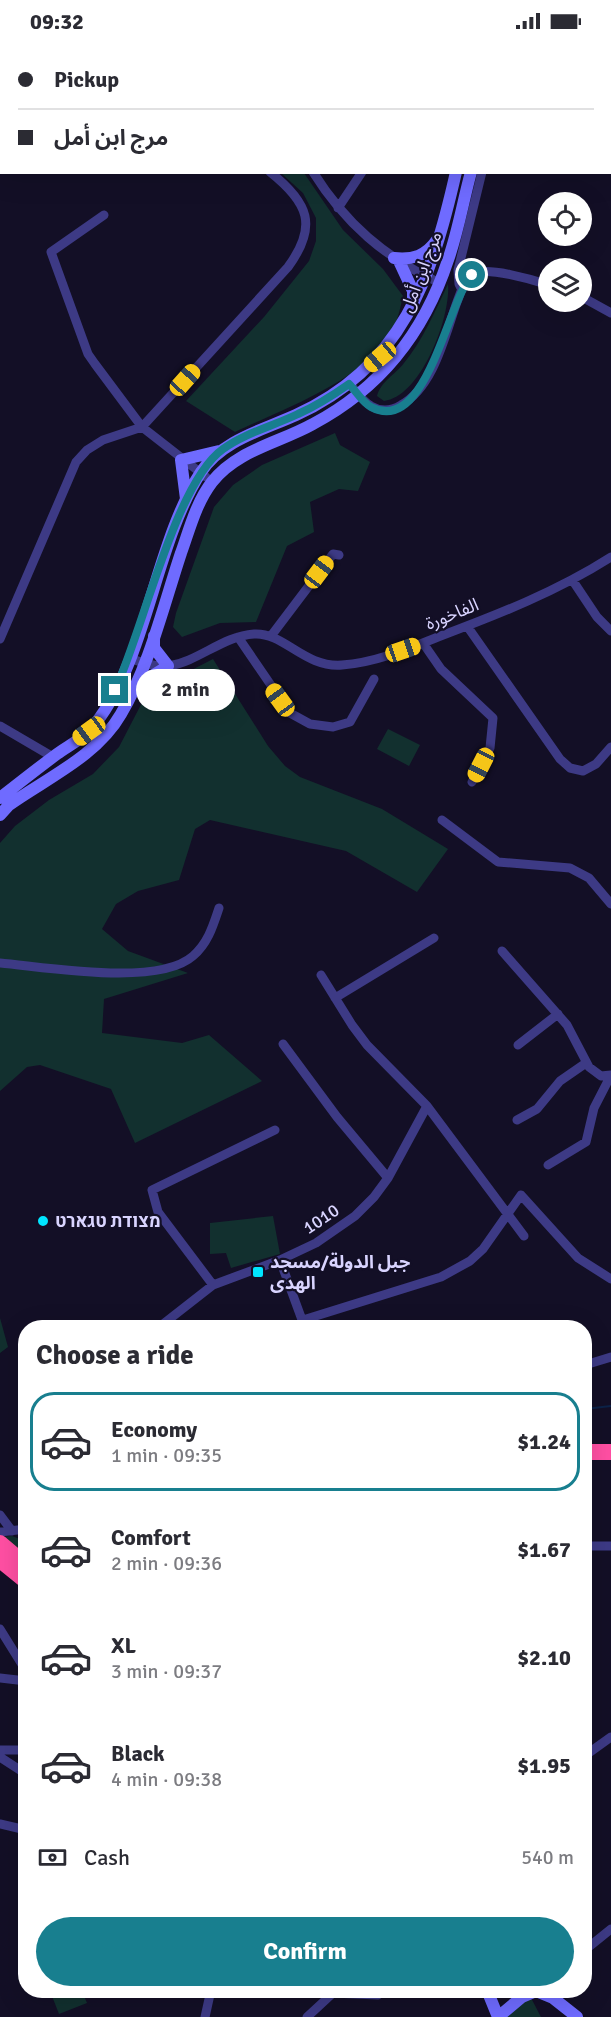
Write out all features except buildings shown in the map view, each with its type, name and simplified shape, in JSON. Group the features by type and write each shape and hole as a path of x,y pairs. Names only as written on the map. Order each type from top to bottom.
{"highway":[{"path":"592,1452 611,1452"},
{"path":"592,1462 611,1461"},
{"path":"6,1537 18,1554"},
{"path":"0,1560 18,1575"}],"street":[{"path":"0,639 70,470 87,450 103,440 142,427 288,267 302,248 307,232 305,213 295,196 272,174"},
{"path":"314,174 357,230 397,260 440,283"},
{"path":"338,208 361,174"},
{"name":"مرج ابن أمل","path":"0,798 89,731 107,707 129,658 186,502 201,473 223,449 246,436 326,400 349,384 380,357 403,325 426,276 441,234 456,174"},
{"name":"مرج ابن أمل","path":"0,815 19,798 69,766 100,741 121,715 154,635 198,503 212,482 228,465 253,451 307,428 359,395 389,366 414,335 432,304 440,283 470,174"},
{"path":"462,291 458,270 482,174"},
{"path":"104,214 51,252 88,354 142,427 212,482"},
{"path":"397,260 409,260 421,256 432,249 441,234"},
{"path":"397,260 413,291 412,308"},
{"path":"349,384 371,407 382,411 408,402 421,387 433,367 466,281 481,271 538,283"},
{"path":"592,303 611,314"},
{"path":"182,460 223,449"},
{"path":"182,460 186,502"},
{"path":"130,695 150,677 168,666 238,637 255,634 271,636 333,554 339,555"},
{"name":"الفاخورة","path":"271,636 318,664 342,665 382,657 467,626 573,581 611,557"},
{"path":"573,581 597,617 611,631"},
{"path":"467,626 560,759 570,768 583,771 596,764 611,747"},
{"path":"154,635 154,648 168,666"},
{"path":"238,637 290,713 310,724 333,727 350,722 374,679"},
{"path":"423,643 441,669 474,697 493,718 490,748 472,782"},
{"path":"129,658 143,663 168,666"},
{"path":"0,726 53,757"},
{"path":"442,820 498,862 570,868 589,878 611,904"},
{"path":"0,963 124,974 172,967 193,957 208,937 219,908"},
{"path":"335,998 434,938"},
{"path":"502,951 567,1025 586,1063 601,1076 611,1075"},
{"path":"321,975 367,1046 426,1106 524,1236"},
{"path":"518,1045 558,1014"},
{"path":"283,1044 337,1117 388,1178"},
{"path":"517,1120 537,1108 560,1081 586,1063"},
{"path":"548,1165 586,1142 594,1108 611,1075"},
{"name":"1010","path":"168,1320 213,1285 280,1260 316,1243 355,1216 374,1197 388,1178 426,1106"},
{"path":"213,1285 158,1212 152,1190 275,1130"},
{"path":"316,1320 441,1277 476,1256 521,1195 578,1258 611,1279"},
{"path":"280,1260 302,1320"},
{"path":"592,1363 611,1357"},
{"path":"0,1515 6,1537"},
{"path":"0,1532 6,1537"},
{"path":"592,1546 611,1546"},
{"path":"0,1629 18,1658"},
{"path":"0,1678 18,1680"},
{"path":"592,1751 611,1737"},
{"path":"0,1750 18,1750"},
{"path":"0,1757 18,1769"},
{"path":"0,1824 18,1828"},
{"path":"592,1944 611,1929"},
{"path":"205,2017 209,1998"},
{"path":"306,2017 327,1998"},
{"path":"490,1998 498,2017 521,1998"},
{"path":"553,1998 577,2017"}],"green space":[{"path":"282,174 305,174 343,230 383,269 403,296 396,321 390,335 377,352 360,367 297,404 235,432 186,401 264,317 309,261 316,241 316,218 303,193"},
{"path":"448,284 444,316 431,353 410,386 397,396 384,401 377,396 379,391 417,345"},
{"path":"335,433 340,445 370,462 358,491 339,489 310,502 314,532 287,546 256,622 220,623 182,637 173,627 176,613 214,507 233,485 262,465"},
{"path":"213,659 268,746 285,766 300,777 382,809 448,849 417,892 346,851 210,820 195,829 179,880 138,891 116,904 102,929 128,951 188,973 104,999 102,1033 182,1043 209,1035 262,1081 135,1143 111,1089 40,1065 27,1067 0,1091 0,843 15,826 49,800 93,774 119,747 147,693"},
{"path":"388,729 420,745 409,766 377,749"},
{"path":"273,1216 280,1254 231,1268 226,1253 210,1254 210,1223"},
{"path":"0,1318 8,1347 0,1353"},
{"path":"12,1536 18,1538 18,1550 1,1537"},
{"path":"53,1998 85,1998 87,2003 59,2014"},
{"path":"528,1998 531,1998 541,2017 505,2017"}],"waterway":[{"path":"592,1408 611,1406"}],"place":[{"name":"מצודת טגארט","path":"43,1221"},
{"name":"جبل الدولة/مسجد الهدى","path":"258,1272"}],"route":[{"path":"115,690 124,672 186,502 209,461 223,449 246,436 297,415 326,400 349,384 362,400 382,411 408,402 421,387 433,367 466,281 472,275"}]}
